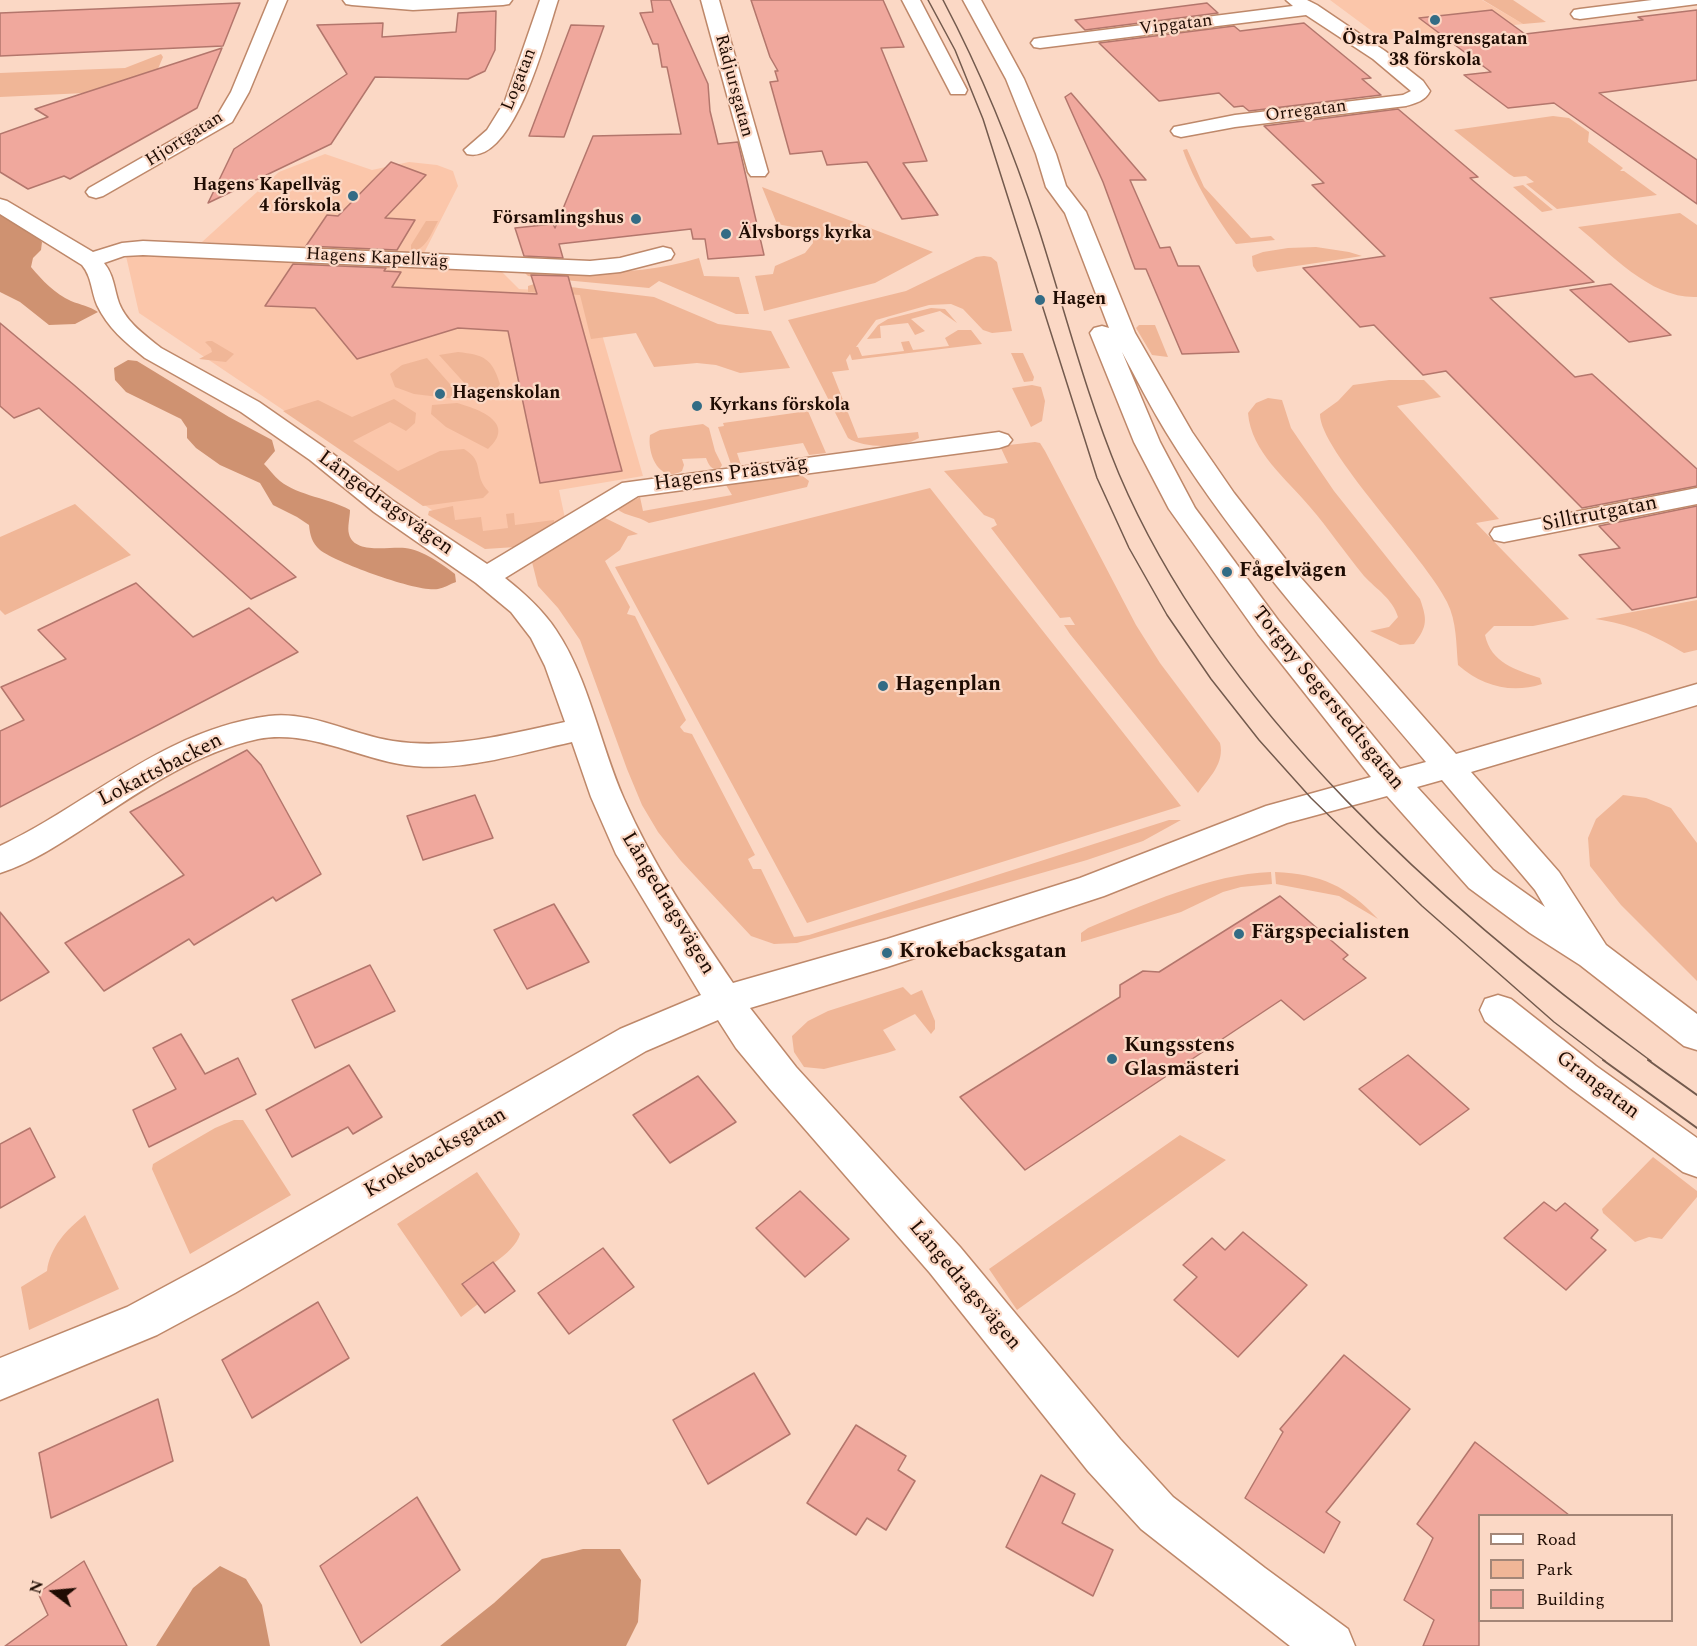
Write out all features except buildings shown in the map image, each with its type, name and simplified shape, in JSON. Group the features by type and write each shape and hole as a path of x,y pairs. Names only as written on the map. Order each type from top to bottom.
{"street":[{"name":"Hjortgatan","path":"96,192 225,118 235,103 278,0"},
{"path":"352,0 403,5 503,0"},
{"name":"Logatan","path":"474,150 494,134 515,100 549,0"},
{"name":"Rådjursgatan","path":"710,0 758,172"},
{"path":"910,0 958,90"},
{"name":"Torgny Segerstedtsgatan","path":"972,0 1015,79 1046,154 1056,187 1056,213 1102,334 1147,442 1182,510 1268,627 1393,782 1481,879 1542,923 1593,955 1697,1035"},
{"path":"1295,0 1311,9"},
{"path":"1580,14 1694,0"},
{"name":"Vipgatan","path":"1040,43 1311,9"},
{"name":"Orregatan","path":"1180,131 1235,121 1406,100 1419,95 1421,91 1416,85 1379,55 1311,9"},
{"name":"Torgny Segerstedtsgatan","path":"1056,187 1075,212 1124,333 1179,432 1225,499 1329,631 1405,714 1546,881 1593,955"},
{"path":"0,205 90,260"},
{"name":"Hagens Kapellväg","path":"90,260 122,250 142,248 590,268 620,265 663,254"},
{"name":"Långedragsvägen","path":"90,260 99,271 108,303 119,324 139,342 153,353 250,407 320,455 382,506 486,577 521,606 544,634 560,666 606,796 633,854 687,943 749,1037 945,1260 1104,1455 1157,1512 1248,1585 1331,1646"},
{"name":"Hagens Prästväg","path":"486,577 631,489 999,440"},
{"name":"Silltrutgatan","path":"1504,534 1697,496"},
{"path":"1393,782 1697,694"},
{"name":"Lokattsbacken","path":"0,860 38,840 149,773 213,741 264,727 299,727 317,730 366,746 419,755 486,748 582,729"},
{"name":"Krokebacksgatan","path":"0,1379 142,1321 220,1279 633,1041 726,1000 1044,903 1122,876 1278,814 1393,782"},
{"name":"Grangatan","path":"1498,1010 1583,1077 1697,1160"}],"shaded area":[{"name":"Östra Palmgrensgatan 38 förskola","path":"1330,0 1482,0 1523,24 1384,40"},
{"name":"Hagens Kapellväg 4 förskola","path":"325,154 372,170 409,162 437,165 453,171 458,186 423,255 202,242 279,172"},
{"path":"0,214 32,233 42,242 41,250 33,258 31,267 44,282 65,298 98,312 75,324 49,325 20,302 0,292"},
{"name":"Hagenskolan","path":"136,252 501,271 519,289 590,293 643,476 559,490 566,523 517,546 481,543 139,313 126,256"},
{"path":"128,360 137,361 229,417 272,440 275,451 264,464 288,486 350,510 348,526 352,541 365,547 405,548 425,554 455,574 456,582 438,589 428,589 397,582 360,569 320,550 312,539 309,525 273,505 260,483 220,465 196,448 187,438 187,428 181,419 126,392 115,380 114,368"},
{"path":"583,1549 620,1549 641,1580 638,1622 626,1646 440,1646 494,1603 542,1559"},
{"path":"220,1566 246,1579 262,1605 270,1646 156,1646 193,1588"}],"green space":[{"path":"1483,0 1513,0 1546,22 1523,24"},
{"path":"161,54 163,57 149,90 0,97 0,73 125,68"},
{"path":"1553,116 1569,118 1589,132 1588,142 1623,168 1620,171 1624,171 1657,195 1557,209 1526,184 1534,182 1526,176 1514,177 1509,174 1454,130"},
{"path":"1187,149 1204,187 1251,238 1271,236 1275,240 1236,244 1199,186 1183,150"},
{"path":"1523,185 1553,210 1542,212 1513,187"},
{"path":"762,187 933,252 875,283 764,311 755,276 773,274 775,266 805,253 813,243 812,236 798,228 777,224"},
{"path":"1680,213 1697,225 1697,297 1680,296 1648,283 1618,262 1578,227"},
{"path":"426,221 438,221 421,248 411,251 411,245"},
{"path":"1316,247 1362,256 1257,272 1253,266 1252,256 1263,252"},
{"path":"976,257 991,257 997,262 1012,331 992,333 983,330 963,309 951,304 929,305 876,320 856,347 862,356 904,351 901,342 909,341 913,350 949,346 945,338 958,330 971,330 982,344 852,360 850,354 846,360 849,370 832,372 858,438 918,432 919,438 903,444 883,446 855,442 848,438 788,320 906,291"},
{"path":"699,258 704,276 739,277 749,314 736,314 659,281 649,288 528,276 523,271 590,273 633,271"},
{"path":"537,283 654,297 718,324 771,331 790,368 740,373 716,365 697,363 654,367 636,333 591,339 580,295 528,292 528,286"},
{"path":"931,308 945,309 957,323 940,311 911,319 925,331 915,335 908,323 880,326 881,338 867,339 878,325 888,319"},
{"path":"1139,325 1155,325 1168,357 1152,355 1136,328"},
{"path":"208,341 234,354 226,362 199,359 212,352 205,342"},
{"path":"458,352 481,357 490,363 500,384 496,390 478,398 439,355"},
{"path":"1011,353 1023,353 1034,377 1033,381 1024,382"},
{"path":"427,358 464,400 414,394 395,387 390,374 402,365"},
{"path":"1389,380 1424,380 1441,397 1397,406 1499,519 1476,523 1569,619 1533,626 1494,626 1485,635 1488,645 1499,659 1514,668 1540,678 1542,684 1519,688 1497,686 1477,678 1458,665 1454,625 1447,602 1418,559 1354,478 1324,431 1320,414 1338,401 1353,385"},
{"path":"1032,385 1041,387 1045,401 1042,421 1031,427 1012,388"},
{"path":"1268,398 1282,400 1291,428 1334,491 1420,599 1425,622 1414,644 1400,645 1370,631 1389,627 1398,617 1395,610 1384,595 1364,576 1317,515 1263,452 1251,427 1248,413 1256,403"},
{"path":"394,399 416,413 415,423 406,431 390,422 353,441 398,471 440,451 464,449 475,459 481,480 489,492 483,498 423,506 283,411 318,400 352,417"},
{"path":"457,403 484,413 497,425 496,440 488,449 446,427 431,414 432,405"},
{"path":"808,411 826,453 809,455 803,443 737,453 741,465 732,467 718,427 724,426 723,423"},
{"path":"703,424 709,428 715,451 722,465 719,470 710,466 706,458 682,459 684,465 682,471 674,474 661,470 656,465 650,450 650,435 660,430"},
{"path":"1040,443 1045,451 1136,625 1160,663 1220,743 1218,764 1198,793 1070,634 1064,625 1075,625 1070,617 1060,618 991,528 997,525 994,519 984,515 944,471 1008,463 1000,446"},
{"path":"800,474 809,481 807,487 649,523 617,509 640,497 643,511 732,495 726,485"},
{"name":"Hagenplan","path":"930,488 1181,806 807,923 615,567"},
{"path":"75,504 131,555 5,615 0,610 0,537"},
{"path":"453,506 455,520 481,517 483,531 508,528 506,514 514,513 515,525 554,520 554,522 516,547 485,549 428,515 429,511"},
{"path":"603,517 638,534 628,536 620,550 605,561 630,607 627,614 635,616 686,720 680,727 684,732 692,734 755,855 748,859 753,869 761,869 794,937 809,935 1169,820 1181,820 1143,841 1087,860 797,943 774,944 751,936 681,861 658,832 642,805 627,769 580,640 558,608 538,586 532,562"},
{"path":"1697,600 1697,650 1684,653 1641,631 1595,619"},
{"path":"1623,795 1646,798 1671,808 1697,843 1697,981 1621,905 1590,866 1588,838 1596,819"},
{"path":"1271,872 1272,884 1241,887 1223,892 1181,912 1081,942 1081,933 1088,928 1178,892 1225,878"},
{"path":"1275,872 1306,876 1332,884 1355,898 1378,919 1339,896 1276,884"},
{"path":"903,987 911,995 922,990 935,1021 935,1029 931,1034 915,1014 883,1030 896,1050 824,1069 804,1067 794,1052 792,1036 808,1021 828,1011"},
{"path":"234,1120 243,1120 291,1195 190,1254 152,1169 153,1164 215,1128"},
{"path":"1180,1135 1226,1160 1017,1310 989,1269"},
{"path":"1653,1157 1697,1191 1697,1197 1662,1239 1649,1237 1635,1242 1603,1213 1602,1209"},
{"path":"477,1172 520,1234 517,1242 504,1256 462,1283 478,1304 461,1317 397,1224"},
{"path":"85,1215 119,1289 29,1330 21,1287 47,1271 55,1247 71,1227"}],"tram line":[{"path":"928,0 955,50 983,119 1097,478 1129,548 1167,615 1211,679 1259,740 1311,798 1422,906 1554,1022 1605,1061"},
{"path":"943,0 984,84 1019,171 1086,383 1119,474 1162,561 1216,645 1278,724 1346,800 1419,872 1573,1002 1651,1061"},
{"path":"1603,1060 1697,1128"},
{"path":"1648,1060 1697,1095"}],"place":[{"name":"Östra Palmgrensgatan 38 förskola","path":"1435,20"},
{"name":"Hagens Kapellväg 4 förskola","path":"353,196"},
{"name":"Församlingshus","path":"636,219"},
{"name":"Älvsborgs kyrka","path":"726,234"},
{"name":"Hagen","path":"1040,300"},
{"name":"Hagenskolan","path":"440,394"},
{"name":"Kyrkans förskola","path":"697,406"},
{"name":"Fågelvägen","path":"1227,572"},
{"name":"Hagenplan","path":"883,686"},
{"name":"Färgspecialisten","path":"1239,934"},
{"name":"Krokebacksgatan","path":"887,953"},
{"name":"Kungsstens Glasmästeri","path":"1112,1059"}]}
